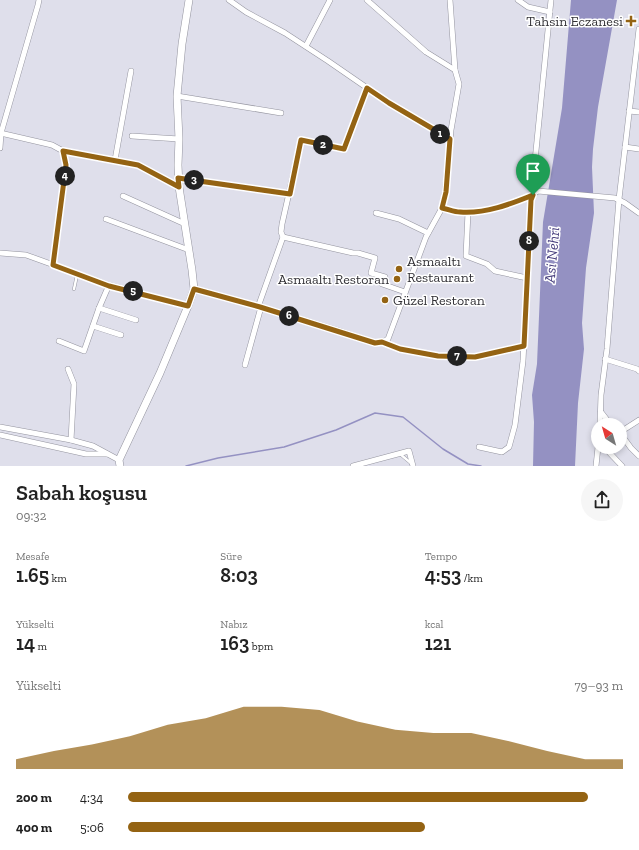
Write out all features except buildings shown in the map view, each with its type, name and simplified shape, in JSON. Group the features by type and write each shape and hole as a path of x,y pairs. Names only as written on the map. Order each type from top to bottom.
{"street":[{"path":"0,148 1,133 38,5 38,0"},
{"path":"0,427 71,440 93,446 108,454 120,463 160,373 194,289 178,178 179,139 177,96 182,44 189,0"},
{"path":"229,0 246,12 306,46 389,103 450,139"},
{"path":"306,46 330,0"},
{"path":"367,0 426,52 455,70"},
{"path":"194,289 259,307 375,343 388,339 428,233 442,208 446,192 450,139 459,84 455,70 450,0"},
{"path":"518,0 528,8 550,12"},
{"path":"479,447 502,452 509,447 515,425 524,346 531,200 533,195 551,0"},
{"path":"601,418 601,395 606,359 619,199 639,29"},
{"path":"115,160 131,71"},
{"path":"245,365 259,307 283,237 281,232 282,224 301,140 344,149 367,88"},
{"path":"177,96 281,112"},
{"path":"629,110 639,112"},
{"path":"1,133 52,145 63,151 138,165 179,187"},
{"path":"132,136 179,139"},
{"path":"625,147 639,149"},
{"path":"53,265 66,165 63,151"},
{"path":"178,178 290,194"},
{"path":"442,208 459,212 468,212 500,206 533,195 538,191 619,199 639,213"},
{"path":"123,196 185,224"},
{"path":"468,212 466,256 487,264 495,271 527,278"},
{"path":"376,213 399,219 428,233"},
{"path":"106,219 189,250"},
{"path":"283,237 375,258 371,273 385,277 382,284 405,292"},
{"path":"0,253 26,255 109,286 188,306"},
{"path":"59,341 84,351 99,308 109,286"},
{"path":"99,308 136,320"},
{"path":"93,326 121,336"},
{"path":"382,342 400,349 438,356 475,357 524,346"},
{"path":"606,359 639,371"},
{"path":"68,369 74,384 71,440"},
{"path":"601,412 606,418"},
{"path":"627,428 639,420"},
{"path":"0,435 86,454 108,454"},
{"path":"627,444 639,456"},
{"path":"355,466 409,451 413,465"},
{"path":"596,466 597,454"},
{"path":"611,454 622,466"}],"lane":[{"path":"74,289 77,275"}],"water":[{"name":"Asi Nehri","path":"571,0 617,0 598,107 593,149 592,167 594,213 586,268 582,323 584,349 578,403 575,466 533,466 534,422 532,395 537,364 543,222 562,108"}],"waterway":[{"path":"186,466 218,458 284,447 336,430 375,413 403,417 443,449 468,464 481,466"}],"place":[{"name":"Tahsin Eczanesi","path":"631,21"},
{"name":"Asmaaltı Restaurant","path":"399,269"},
{"name":"Asmaaltı Restoran","path":"397,279"},
{"name":"Güzel Restoran","path":"385,300"}],"route":[{"path":"367,88 389,103 450,139 446,192 442,208 459,212 474,212 518,201 533,195 531,200 524,346 475,357 438,356 400,349 382,342 375,343 260,307 194,289 188,306 150,295 109,286 53,265 66,165 63,151 138,165 179,187 178,178 290,194 301,140 344,149 367,88"}]}
